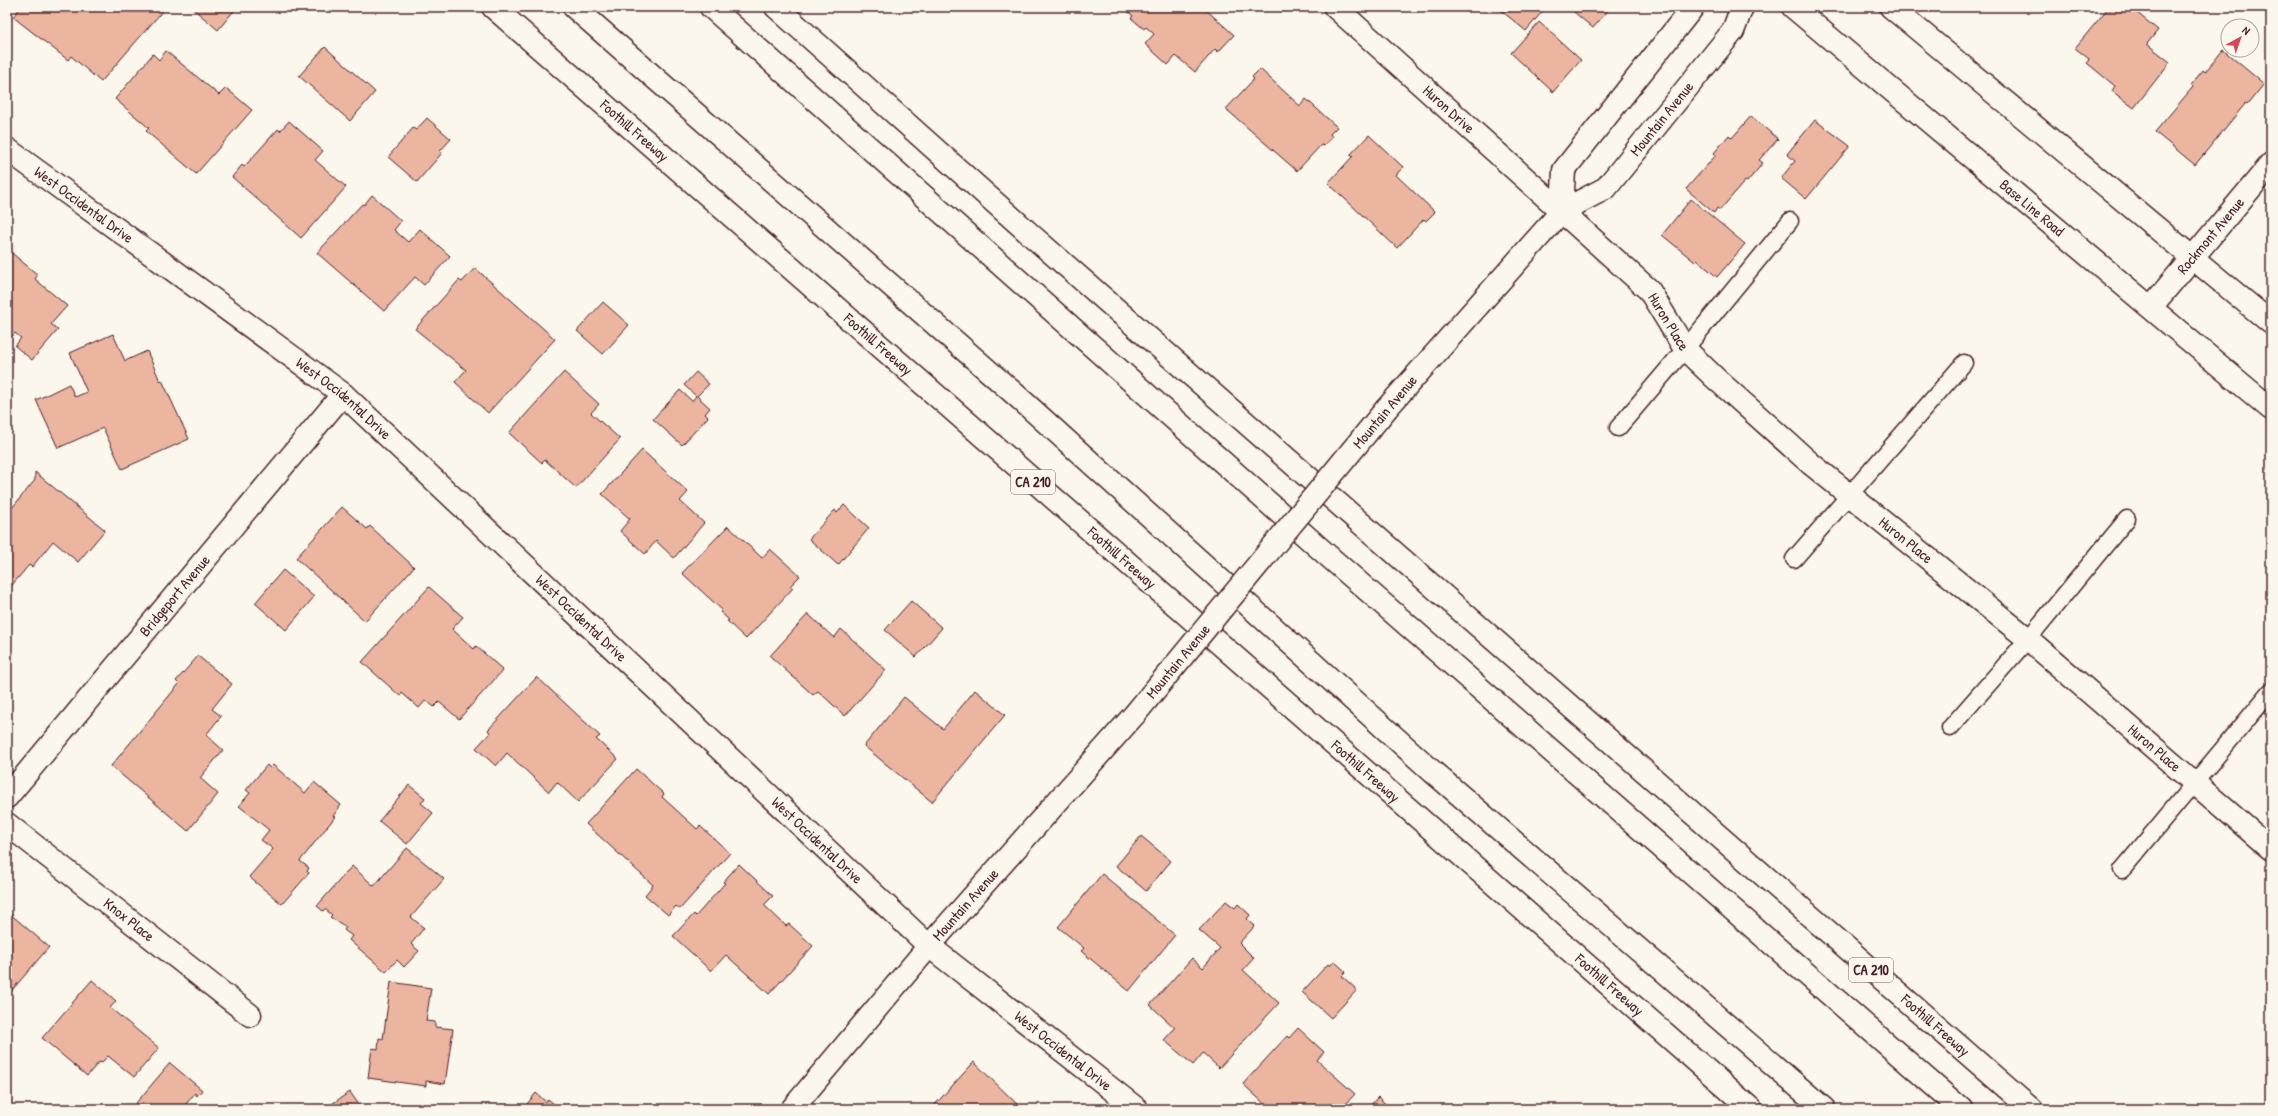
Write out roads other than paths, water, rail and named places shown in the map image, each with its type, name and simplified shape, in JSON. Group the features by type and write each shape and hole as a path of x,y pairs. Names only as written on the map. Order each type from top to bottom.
{"main road":[{"name":"Foothill Freeway","path":"493,7 1751,1109"},
{"path":"574,7 1017,396 1433,772 1824,1109"},
{"path":"711,7 1326,554 1961,1109"},
{"name":"Foothill Freeway","path":"776,7 1037,240 2031,1109"},
{"name":"Huron Drive","path":"1335,7 1562,211"},
{"path":"1562,211 1564,170 1694,7"},
{"name":"Mountain Avenue","path":"792,1109 929,946 1135,714 1387,408 1562,211 1606,188 1733,31 1742,7"},
{"name":"Base Line Road","path":"1793,7 2271,409"},
{"path":"1892,7 2193,256 2271,324"},
{"name":"West Occidental Drive","path":"7,149 343,394 929,946 1137,1109"},
{"name":"Rockmont Avenue","path":"2151,307 2271,164"},
{"name":"Huron Place","path":"1562,211 1649,290 1685,349 1810,463 2028,639 2271,849"},
{"name":"Bridgeport Avenue","path":"7,797 343,394"},
{"name":"Knox Place","path":"7,824 250,1015"}],"lane":[{"path":"1618,428 1790,221"},
{"path":"1794,559 1964,363"},
{"path":"1950,728 2028,639 2127,519"},
{"path":"2122,870 2271,691"}]}
